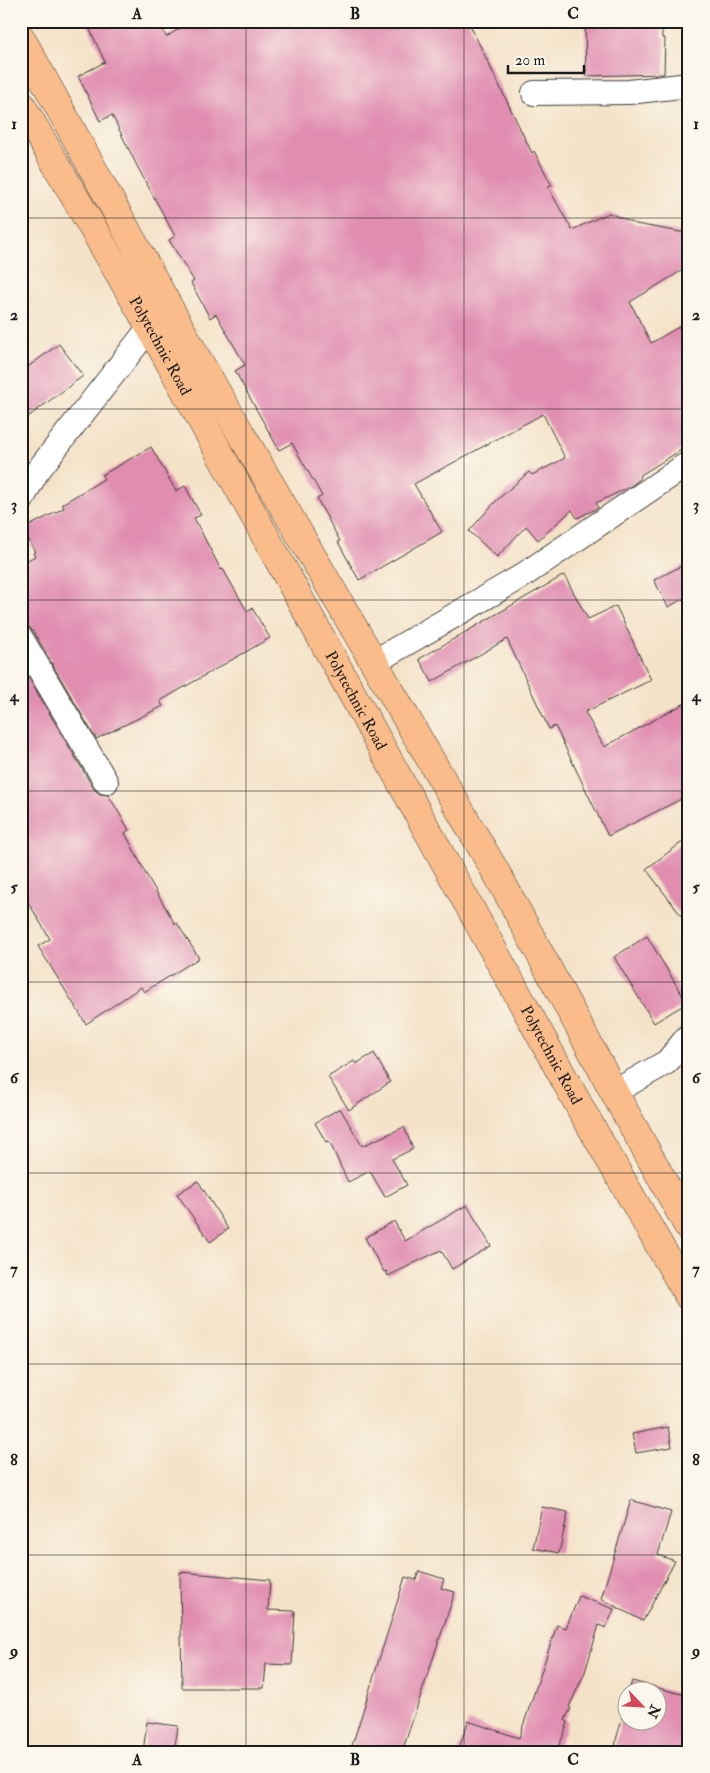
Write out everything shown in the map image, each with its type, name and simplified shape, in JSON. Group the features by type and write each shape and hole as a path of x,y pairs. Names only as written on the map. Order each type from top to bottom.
{"main road":[{"name":"Polytechnic Road","path":"21,38 193,351 501,881 689,1228"},
{"name":"Polytechnic Road","path":"21,104 150,327 577,1102 689,1297"}],"street":[{"path":"534,93 629,92 689,85"},
{"path":"21,501 36,473 150,327"},
{"path":"374,662 519,578 689,463"},
{"path":"21,638 106,782"},
{"path":"614,1092 667,1062 689,1035"}],"building":[{"path":"86,21 159,21 166,37 192,21 468,21 532,153 534,151 552,186 548,187 572,230 609,213 636,224 686,233 686,268 630,302 651,343 689,321 689,445 639,476 640,479 631,486 596,503 598,508 577,518 572,510 538,540 526,526 497,557 469,531 496,501 529,472 532,475 565,458 543,414 414,484 442,532 359,580 317,499 322,496 292,443 279,450 235,371 245,365 216,314 210,318 191,283 194,281 169,240 175,236 112,115 100,121 78,76 105,62"},
{"path":"585,21 662,21 662,38 665,38 664,74 586,76"},
{"path":"59,344 83,376 21,422 21,372"},
{"path":"151,447 176,491 185,486 201,515 194,518 221,570 223,569 247,611 252,608 270,638 160,701 163,706 96,739 33,631 28,626 21,624 21,564 35,556 33,553 35,552 23,529 64,508 62,504 104,479 102,475"},
{"path":"689,562 689,596 668,607 654,580"},
{"path":"564,575 588,619 616,606 651,680 585,712 604,747 689,701 689,795 608,836 555,726 549,729 507,639 432,682 419,659"},
{"path":"21,665 94,789 100,794 108,795 115,806 129,830 125,833 146,874 175,924 177,923 199,958 144,992 141,987 86,1024 38,946 50,939 21,890"},
{"path":"689,837 689,926 646,869"},
{"path":"647,936 687,1003 654,1023 614,957"},
{"path":"374,1053 390,1082 349,1110 328,1077 354,1061 356,1064"},
{"path":"340,1108 362,1146 404,1127 413,1149 392,1159 407,1185 385,1197 370,1171 348,1182 329,1141 326,1142 315,1123"},
{"path":"198,1181 228,1229 210,1242 177,1194"},
{"path":"467,1205 491,1246 452,1269 441,1250 388,1276 365,1238 394,1221 405,1241"},
{"path":"668,1427 672,1447 636,1453 632,1434"},
{"path":"631,1500 671,1512 658,1555 675,1561 643,1621 601,1599"},
{"path":"542,1507 568,1512 559,1553 533,1548"},
{"path":"419,1571 444,1579 441,1588 455,1592 402,1752 350,1752 405,1577 416,1580"},
{"path":"180,1572 270,1580 268,1610 295,1611 292,1665 266,1664 264,1688 182,1688"},
{"path":"579,1596 614,1609 606,1628 599,1625 585,1672 569,1707 571,1708 565,1720 568,1722 556,1752 458,1752 468,1721 519,1738 557,1625 566,1628"},
{"path":"668,1690 689,1696 689,1752 615,1752 619,1730 668,1730"},
{"path":"147,1722 178,1726 174,1752 143,1752"}]}
